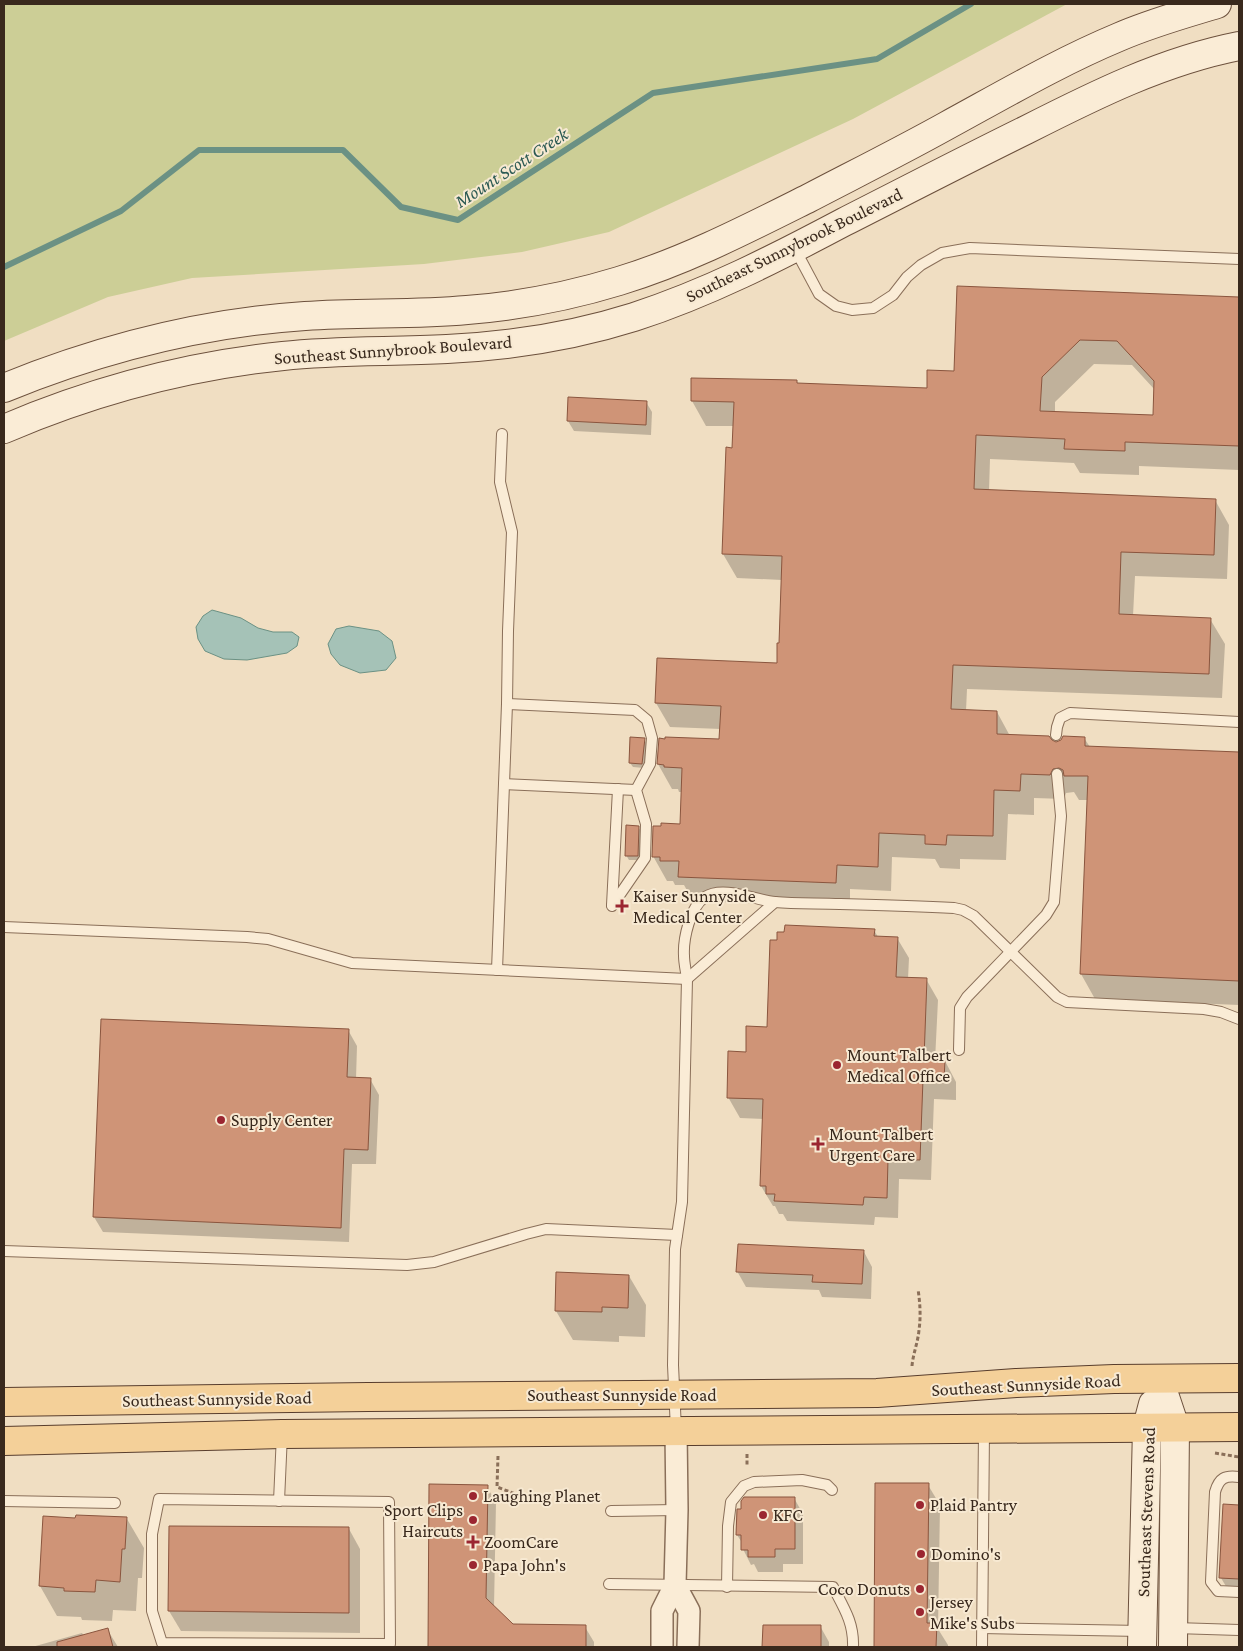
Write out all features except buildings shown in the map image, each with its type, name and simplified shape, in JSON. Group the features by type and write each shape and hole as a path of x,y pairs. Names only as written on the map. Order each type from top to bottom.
{"main road":[{"name":"Southeast Sunnybrook Boulevard","path":"4,388 41,372 105,352 194,330 304,316 460,311 540,300 618,281 735,236 1042,74 1119,37 1175,16 1217,4"},
{"name":"Southeast Sunnybrook Boulevard","path":"4,429 35,415 115,389 208,366 285,356 487,347 544,338 633,317 734,278 994,146 1132,79 1209,52 1239,46"},
{"path":"794,248 792,236 798,224 939,152 967,115"},
{"name":"Southeast Sunnyside Road","path":"4,1402 912,1392 1016,1383 1239,1378"},
{"name":"Southeast Stevens Road","path":"1159,1379 1176,1427 1173,1638"},
{"name":"Southeast Stevens Road","path":"1143,1639 1147,1427 1159,1379"},
{"path":"282,1434 284,1422 289,1417 298,1415 346,1416 368,1397"},
{"path":"4,1434 6,1427 12,1422 70,1421 95,1401"},
{"name":"Southeast Sunnyside Road","path":"4,1440 282,1434 1239,1427"}],"street":[{"path":"662,1647 662,1611 675,1585 677,1510 676,1431"},
{"path":"675,1585 689,1611 688,1647"}],"lane":[{"path":"794,248 819,294 836,306 852,310 873,308 893,295 907,277 921,265 942,253 970,248 1239,259"},
{"path":"497,970 512,532 500,482 502,434"},
{"path":"507,704 635,710 647,720 652,738 650,764 636,790 646,824 645,858 612,906 618,789"},
{"path":"1056,735 1060,718 1070,713 1239,722"},
{"path":"959,1050 960,1008 967,997 1046,915 1054,902 1061,816 1057,774"},
{"path":"504,784 636,790"},
{"path":"676,1431 673,1364 675,1249 682,1202 687,979 684,956 688,928 697,904 705,897 714,893 728,892 775,902 885,905 963,910 974,916 1057,997 1067,1002 1204,1009 1222,1012 1239,1019"},
{"path":"4,927 268,939 352,963 687,979 775,902"},
{"path":"4,1251 407,1266 434,1262 546,1229 677,1235"},
{"path":"982,1647 984,1429"},
{"path":"279,1501 282,1434"},
{"path":"1239,1477 1230,1476 1221,1479 1217,1484 1215,1492 1211,1582 1218,1591 1239,1592"},
{"path":"727,1587 730,1502 744,1486 754,1482 802,1480 827,1485 832,1490"},
{"path":"159,1499 279,1501 389,1502 390,1644 162,1643 152,1610 152,1534 159,1499"},
{"path":"4,1501 115,1503"},
{"path":"611,1511 677,1510"},
{"path":"609,1584 833,1588 848,1616 853,1635 853,1647"},
{"path":"982,1628 1143,1639"},
{"path":"1173,1638 1239,1630"}],"path":[{"path":"912,1392 913,1355 919,1332 920,1305 918,1289"},
{"path":"743,1431 748,1468 763,1467 763,1482"},
{"path":"499,1433 497,1487 534,1501"},
{"path":"1226,1456 1239,1456"}],"green space":[{"path":"4,4 1067,4 853,119 609,232 522,252 424,264 192,278 108,297 4,341"}],"shaded area":[{"path":"212,610 241,618 258,628 273,632 292,632 299,637 297,646 287,653 247,660 224,659 205,651 198,639 196,627 203,616"},
{"path":"349,626 379,631 392,641 396,658 386,670 360,673 340,665 331,654 328,644 336,629"}],"waterway":[{"name":"Mount Scott Creek","path":"4,267 121,211 199,150 343,150 401,207 458,220 653,93 877,59 971,4"}],"place":[{"name":"Kaiser Sunnyside Medical Center","path":"622,906"},
{"name":"Mount Talbert Medical Office","path":"837,1065"},
{"name":"Supply Center","path":"221,1120"},
{"name":"Mount Talbert Urgent Care","path":"818,1144"},
{"name":"Laughing Planet","path":"473,1496"},
{"name":"Plaid Pantry","path":"920,1505"},
{"name":"KFC","path":"763,1515"},
{"name":"Sport Clips Haircuts","path":"473,1520"},
{"name":"ZoomCare","path":"473,1542"},
{"name":"Domino's","path":"921,1554"},
{"name":"Papa John's","path":"473,1565"},
{"name":"Coco Donuts","path":"920,1589"},
{"name":"Jersey Mike's Subs","path":"920,1612"}]}
